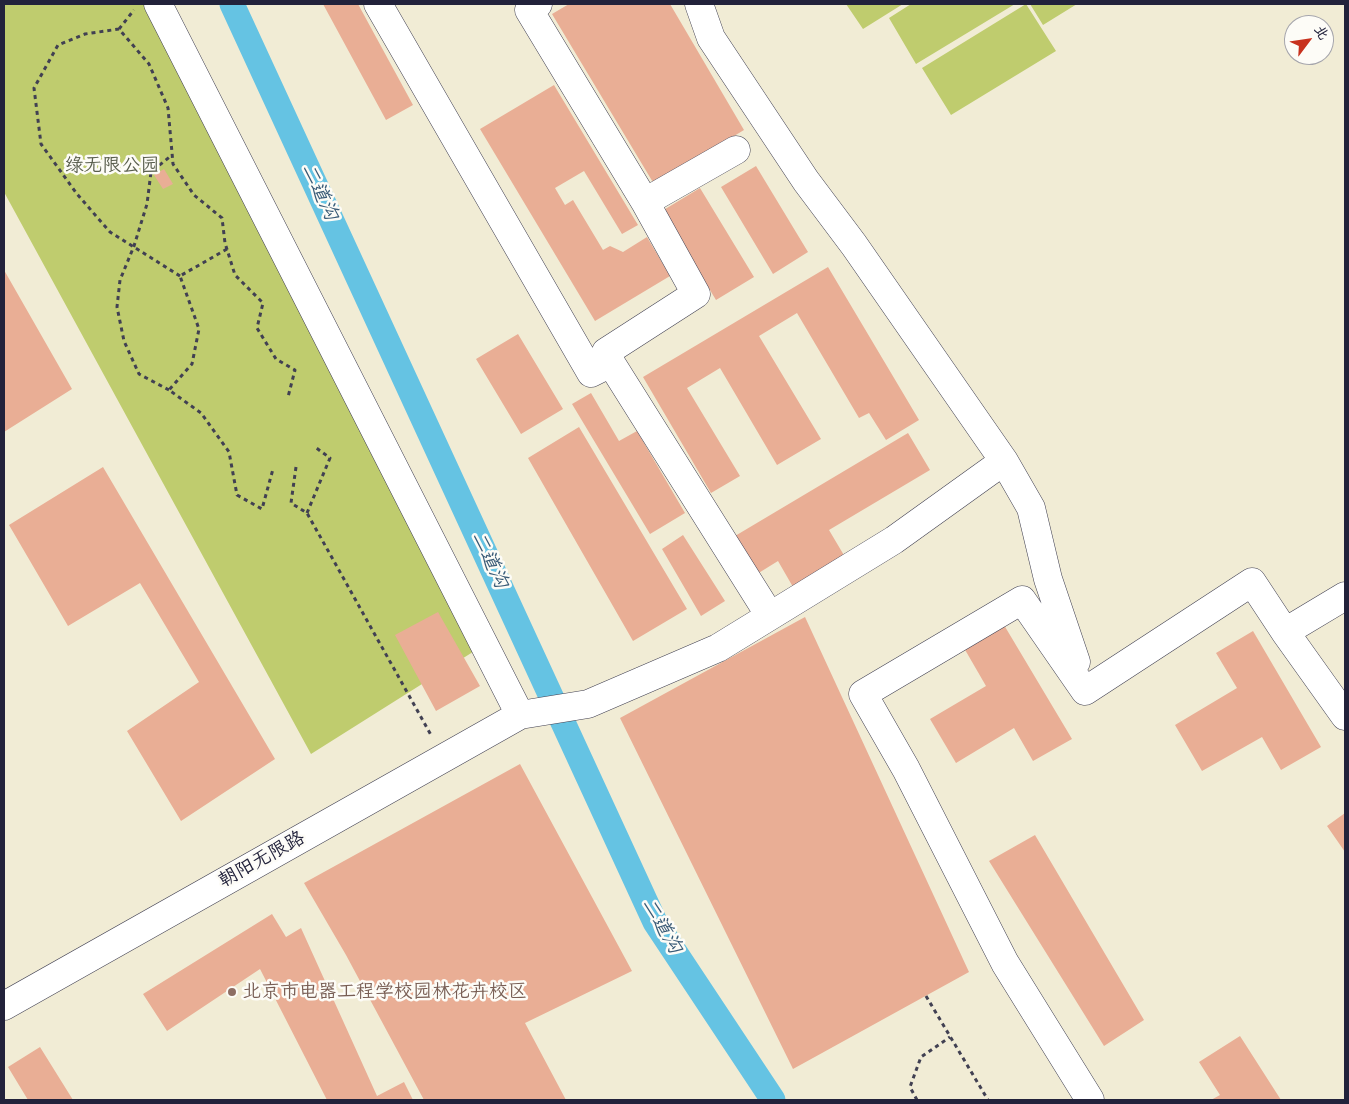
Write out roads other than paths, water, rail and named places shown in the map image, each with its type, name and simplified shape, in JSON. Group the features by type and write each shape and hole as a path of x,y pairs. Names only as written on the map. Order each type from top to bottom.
{"street":[{"path":"158,4 521,714 588,704 718,648 894,540 1004,461"},
{"path":"378,4 591,373 611,362"},
{"path":"538,4 529,10 645,202 696,294 606,352 770,616"},
{"path":"699,4 712,38 806,181 854,245 1004,461 1031,508 1048,579 1086,691"},
{"path":"645,202 736,150"},
{"path":"1086,691 1252,582 1345,716"},
{"path":"1285,632 1345,596"},
{"path":"1086,691 1022,600 863,694 906,769 1005,963 1090,1100"},
{"name":"朝阳无限路","path":"4,1006 521,714"}],"waterway":[{"name":"二道沟","path":"232,4 655,922 773,1100"}],"place":[{"name":"北京市电器工程学校园林花卉校区","path":"232,992"}],"park label":[{"name":"绿无限公园","path":"112,166"}]}
